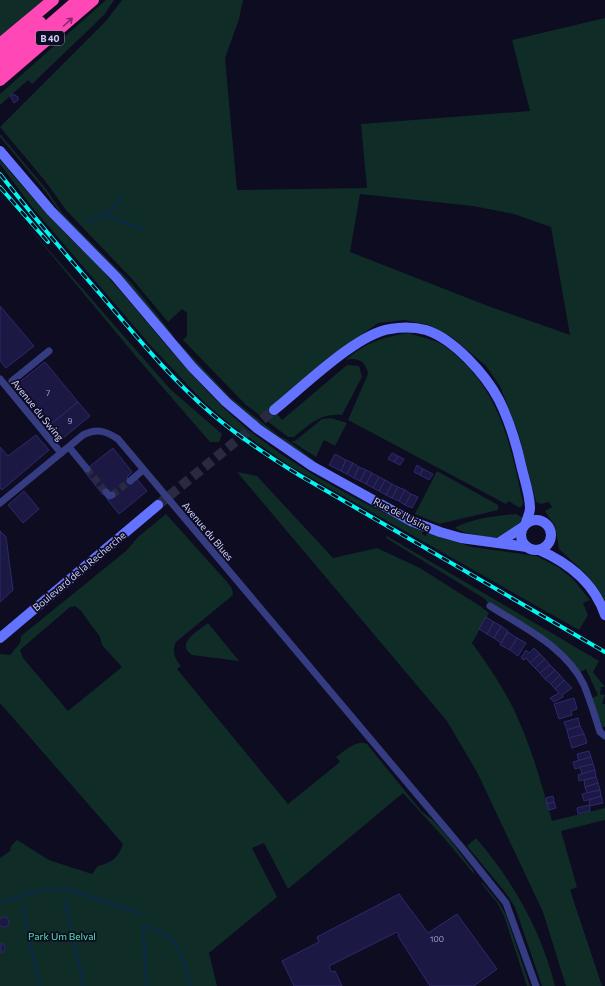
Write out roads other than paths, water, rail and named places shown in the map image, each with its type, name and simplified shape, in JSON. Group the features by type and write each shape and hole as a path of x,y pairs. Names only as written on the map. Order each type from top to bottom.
{"highway":[{"name":"B 40","path":"0,44 53,0"},
{"name":"B 40","path":"0,55 67,0"},
{"name":"B 40","path":"0,68 78,0"},
{"name":"B 40","path":"0,80 93,0"}],"main road":[{"name":"Rue de l'Usine","path":"0,151 51,211 116,277 192,367 226,402 258,430 312,466 411,521 461,538 500,542 527,547"},
{"path":"274,410 351,347 373,334 396,328 426,330 460,352 490,384 507,417 518,450 530,508 539,519 549,526 552,536 550,542 538,550"},
{"name":"Boulevard de la Recherche","path":"1,634 158,505"},
{"path":"530,508 521,538 527,547 560,559"},
{"path":"500,542 532,519 539,519"},
{"path":"550,542 560,559 584,580 598,598 605,615"}],"street":[{"name":"Avenue du Swing","path":"12,381 49,352"},
{"name":"Avenue du Swing","path":"0,379 61,453"},
{"name":"Avenue du Blues","path":"0,503 83,435 92,431 100,430 118,439 378,747 506,903 536,986"},
{"path":"69,447 87,468"},
{"path":"130,481 143,470"},
{"path":"490,606 549,643 570,663 584,685 600,732 605,736"}],"waterway":[{"path":"86,222 103,215 112,209 120,201 123,195"},
{"path":"106,215 144,230"},
{"path":"0,902 46,889 69,890 141,914"},
{"path":"64,899 84,986"},
{"path":"22,907 40,986"},
{"path":"147,986 143,926 155,929 164,934 177,947 185,965 190,986"}],"tunnel":[{"path":"158,505 274,410"},
{"path":"87,469 106,492"},
{"path":"112,495 130,481"}],"railway":[{"path":"0,174 49,235 154,357 197,401 233,431 299,475 605,652"},
{"path":"0,187 48,242"}],"park label":[{"name":"Park Um Belval","path":"62,936"}]}
